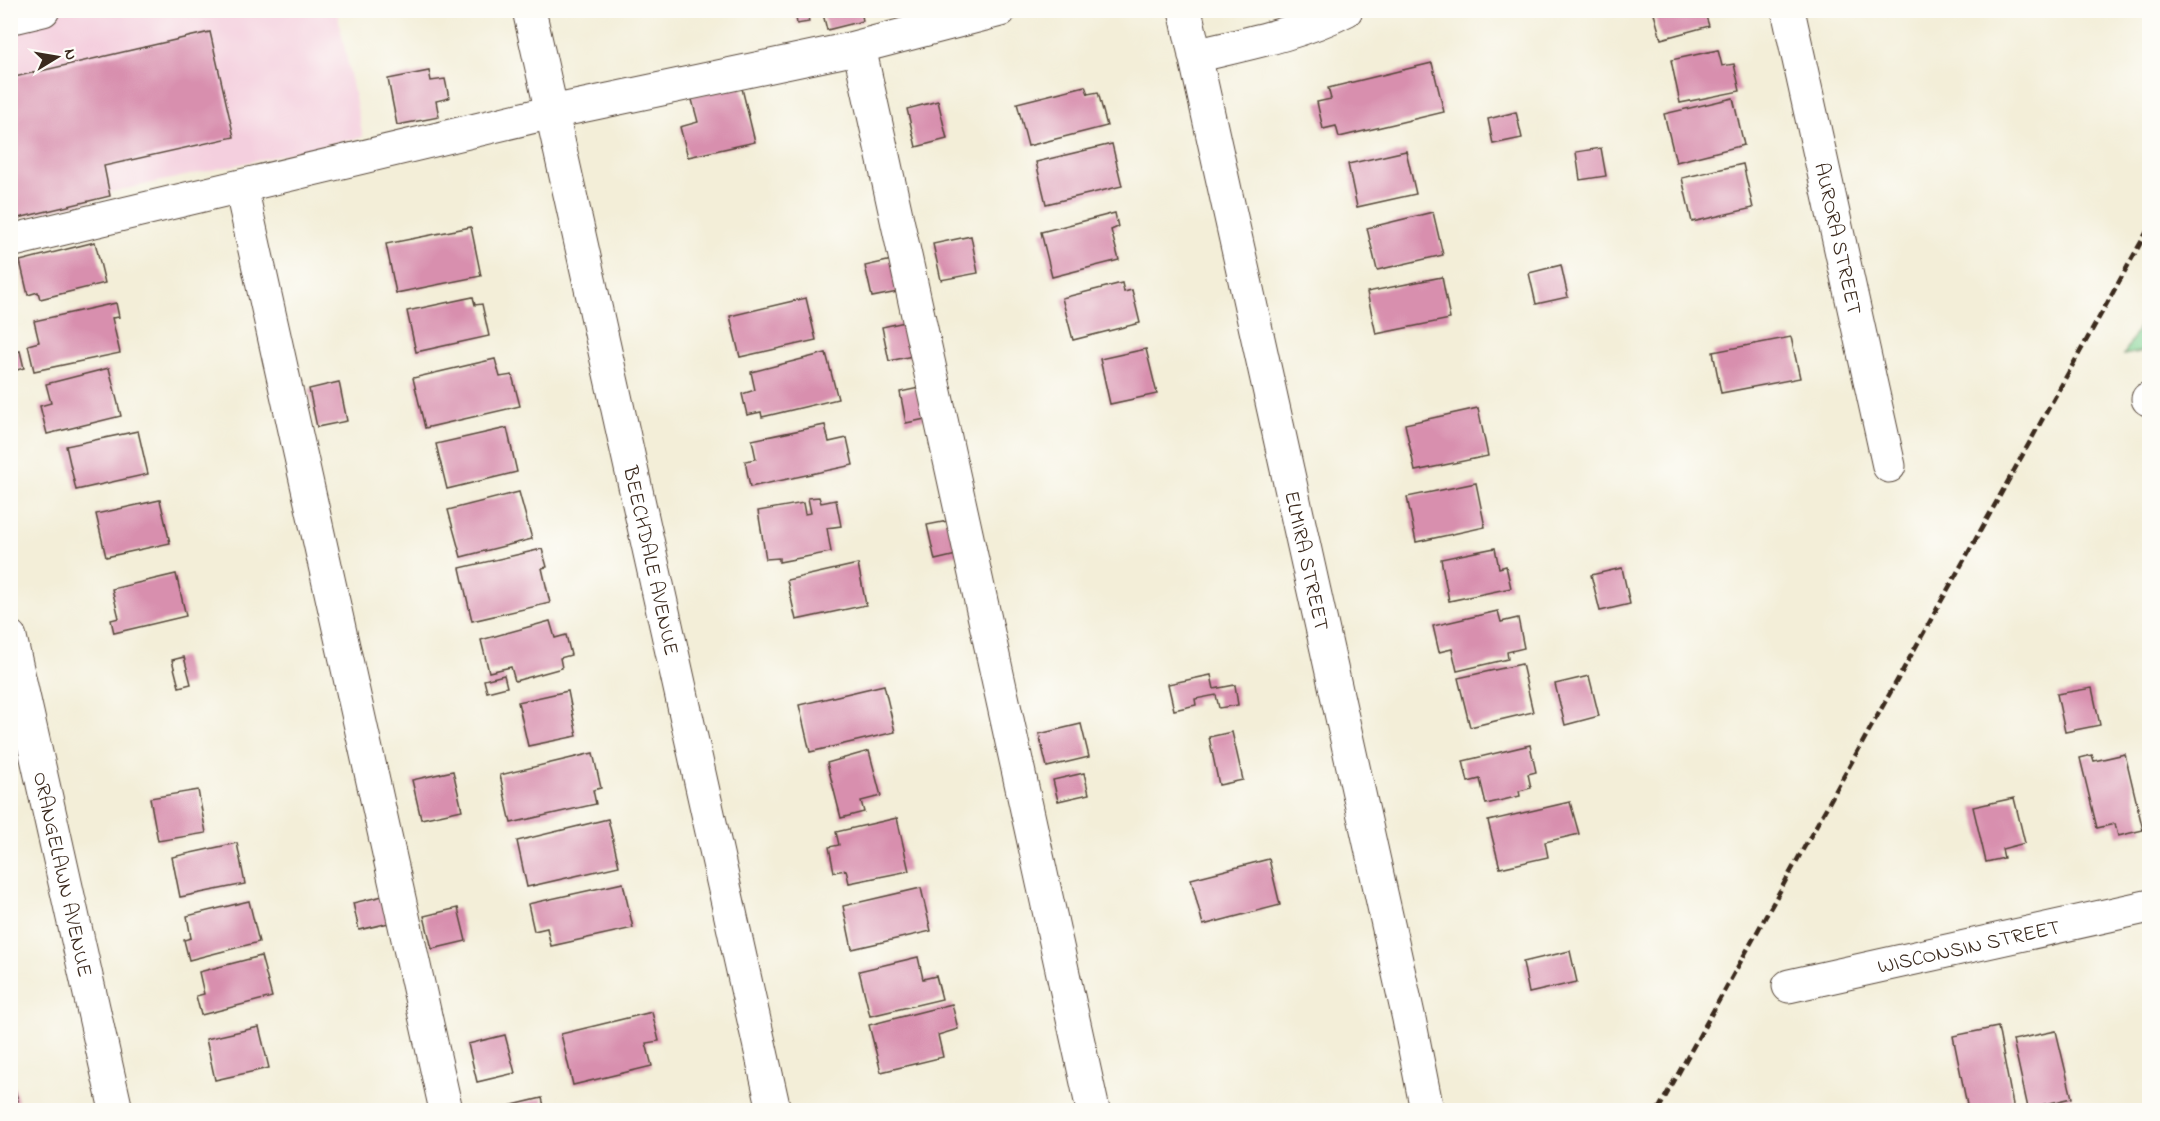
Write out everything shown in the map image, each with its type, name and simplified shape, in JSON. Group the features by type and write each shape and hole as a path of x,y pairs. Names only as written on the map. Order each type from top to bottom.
{"street":[{"path":"10,11 18,16 43,10"},
{"name":"BEECHDALE AVENUE","path":"529,10 774,1110"},
{"path":"10,241 552,112 859,47 1000,10"},
{"name":"ELMIRA STREET","path":"1185,10 1427,1110"},
{"path":"1195,56 1266,39 1325,21 1346,10"},
{"name":"AURORA STREET","path":"1788,10 1889,466"},
{"path":"859,47 1093,1110"},
{"path":"241,187 446,1110"},
{"name":"ORANGELAWN AVENUE","path":"10,637 116,1110"},
{"name":"WISCONSIN STREET","path":"1789,986 2150,906"}],"shaded area":[{"path":"10,11 337,11 363,137 11,214"}],"green space":[{"path":"2149,306 2149,350 2124,355"}],"building":[{"path":"795,10 807,10 809,22 797,24"},
{"path":"822,10 861,10 863,21 827,30"},
{"path":"1653,10 1704,10 1709,26 1661,39"},
{"path":"210,32 234,137 104,166 110,196 10,220 10,78"},
{"path":"1718,50 1722,66 1734,64 1740,91 1680,103 1671,60"},
{"path":"1432,63 1444,112 1339,137 1336,126 1323,129 1317,102 1331,99 1328,88"},
{"path":"429,71 431,81 445,79 449,98 436,101 439,117 397,125 388,79"},
{"path":"741,84 755,142 688,157 680,127 698,122 691,96"},
{"path":"1085,86 1088,94 1098,92 1107,126 1028,146 1017,103"},
{"path":"1733,98 1744,145 1676,162 1664,114"},
{"path":"938,101 947,139 916,147 907,109"},
{"path":"1516,112 1522,138 1493,144 1488,119"},
{"path":"1112,144 1122,186 1046,204 1036,162"},
{"path":"1601,148 1606,176 1580,180 1576,152"},
{"path":"1406,151 1416,194 1357,207 1348,164"},
{"path":"1743,164 1753,208 1692,222 1682,178"},
{"path":"1433,212 1443,255 1377,270 1367,228"},
{"path":"1115,213 1118,227 1111,230 1119,260 1052,277 1041,232"},
{"path":"471,227 481,276 396,293 386,244"},
{"path":"971,236 978,273 941,280 933,244"},
{"path":"95,242 105,283 40,299 38,292 28,295 20,261"},
{"path":"901,258 908,290 872,297 865,266"},
{"path":"1561,265 1568,297 1536,304 1529,273"},
{"path":"1442,277 1450,319 1376,334 1367,292"},
{"path":"1122,283 1124,292 1132,290 1140,323 1073,340 1062,298"},
{"path":"473,297 475,305 482,304 489,336 416,352 407,311"},
{"path":"806,298 816,340 740,357 730,316"},
{"path":"116,303 119,317 112,318 120,353 34,371 28,345 39,342 34,321"},
{"path":"914,320 922,354 889,361 882,327"},
{"path":"1791,337 1800,378 1721,393 1713,352"},
{"path":"1146,349 1157,394 1110,404 1100,359"},
{"path":"20,351 24,368 10,372 10,353"},
{"path":"826,353 838,399 762,417 761,412 747,415 742,394 755,390 751,372"},
{"path":"495,359 500,377 512,375 520,406 425,428 413,378"},
{"path":"109,368 121,416 47,434 40,406 51,403 46,384"},
{"path":"339,382 347,421 317,427 309,389"},
{"path":"929,386 935,417 906,423 900,392"},
{"path":"1478,408 1488,456 1415,471 1405,424"},
{"path":"825,425 829,442 847,438 853,465 750,487 745,461 756,459 752,440"},
{"path":"507,428 517,472 447,489 436,444"},
{"path":"138,431 148,474 76,490 66,446"},
{"path":"1476,483 1485,527 1416,542 1407,497"},
{"path":"519,492 532,539 461,557 448,510"},
{"path":"819,497 821,503 836,500 841,526 827,528 831,552 779,562 779,558 766,559 758,511 803,503 805,514 811,513 808,498"},
{"path":"160,500 170,543 106,557 96,514"},
{"path":"958,519 965,553 935,560 927,525"},
{"path":"1495,548 1499,568 1506,566 1511,588 1449,601 1441,559"},
{"path":"542,549 547,567 542,568 550,603 472,621 460,568"},
{"path":"858,564 866,605 796,620 787,580"},
{"path":"1622,568 1630,604 1600,611 1591,575"},
{"path":"176,574 186,616 114,633 111,620 119,618 112,589"},
{"path":"1498,611 1501,622 1518,618 1524,648 1507,652 1508,659 1457,671 1452,649 1439,652 1433,626"},
{"path":"550,621 555,638 566,635 571,655 560,658 562,668 515,681 511,667 489,672 481,640"},
{"path":"184,657 191,684 179,687 172,660"},
{"path":"1522,664 1533,712 1470,727 1458,678"},
{"path":"504,675 507,687 487,692 484,680"},
{"path":"1211,675 1214,689 1235,685 1238,705 1219,708 1216,695 1195,699 1196,705 1174,710 1168,684"},
{"path":"1589,676 1599,716 1565,725 1555,684"},
{"path":"884,685 895,732 810,752 799,705"},
{"path":"2092,688 2100,725 2065,732 2057,694"},
{"path":"568,691 577,736 528,746 518,702"},
{"path":"1081,724 1089,757 1047,767 1039,734"},
{"path":"1232,732 1243,780 1219,785 1209,737"},
{"path":"1530,745 1536,772 1528,774 1531,788 1519,791 1520,796 1486,804 1480,779 1468,782 1463,761"},
{"path":"869,751 881,796 861,801 864,812 841,818 827,763"},
{"path":"593,753 601,788 593,790 596,804 511,823 500,775"},
{"path":"2125,754 2143,830 2118,836 2115,824 2097,828 2080,758 2092,755 2094,761"},
{"path":"453,771 462,810 421,819 412,780"},
{"path":"1084,773 1089,794 1058,801 1053,780"},
{"path":"198,790 206,833 158,841 150,798"},
{"path":"2014,798 2025,843 2002,849 2004,858 1986,862 1973,807"},
{"path":"1570,802 1579,834 1545,842 1548,857 1500,868 1488,821"},
{"path":"897,818 909,871 849,883 846,870 834,872 829,847 839,845 836,832"},
{"path":"608,819 619,866 527,887 517,841"},
{"path":"237,843 245,884 180,897 172,857"},
{"path":"1269,859 1280,905 1203,925 1191,879"},
{"path":"623,883 633,928 551,946 547,928 534,931 528,904"},
{"path":"921,888 931,931 852,949 843,906"},
{"path":"383,896 389,923 359,930 353,903"},
{"path":"249,901 259,942 189,960 184,940 191,938 187,916"},
{"path":"458,908 466,941 432,949 424,916"},
{"path":"1570,951 1577,982 1529,993 1523,962"},
{"path":"261,956 272,997 201,1015 196,996 204,994 199,972"},
{"path":"918,957 923,979 936,976 942,999 870,1016 859,971"},
{"path":"952,1004 958,1029 938,1035 943,1057 881,1072 869,1025"},
{"path":"652,1012 659,1041 646,1043 652,1066 573,1085 561,1034"},
{"path":"259,1027 269,1068 215,1080 206,1039"},
{"path":"1998,1027 2014,1110 1968,1110 1953,1036"},
{"path":"2056,1031 2072,1098 2028,1108 2013,1040"},
{"path":"505,1035 515,1073 477,1082 468,1044"},
{"path":"10,1072 18,1101 10,1103"},
{"path":"542,1098 545,1110 492,1110"},
{"path":"946,1106 948,1110 929,1110"}],"railway":[{"path":"1658,1110 2150,226"}]}
